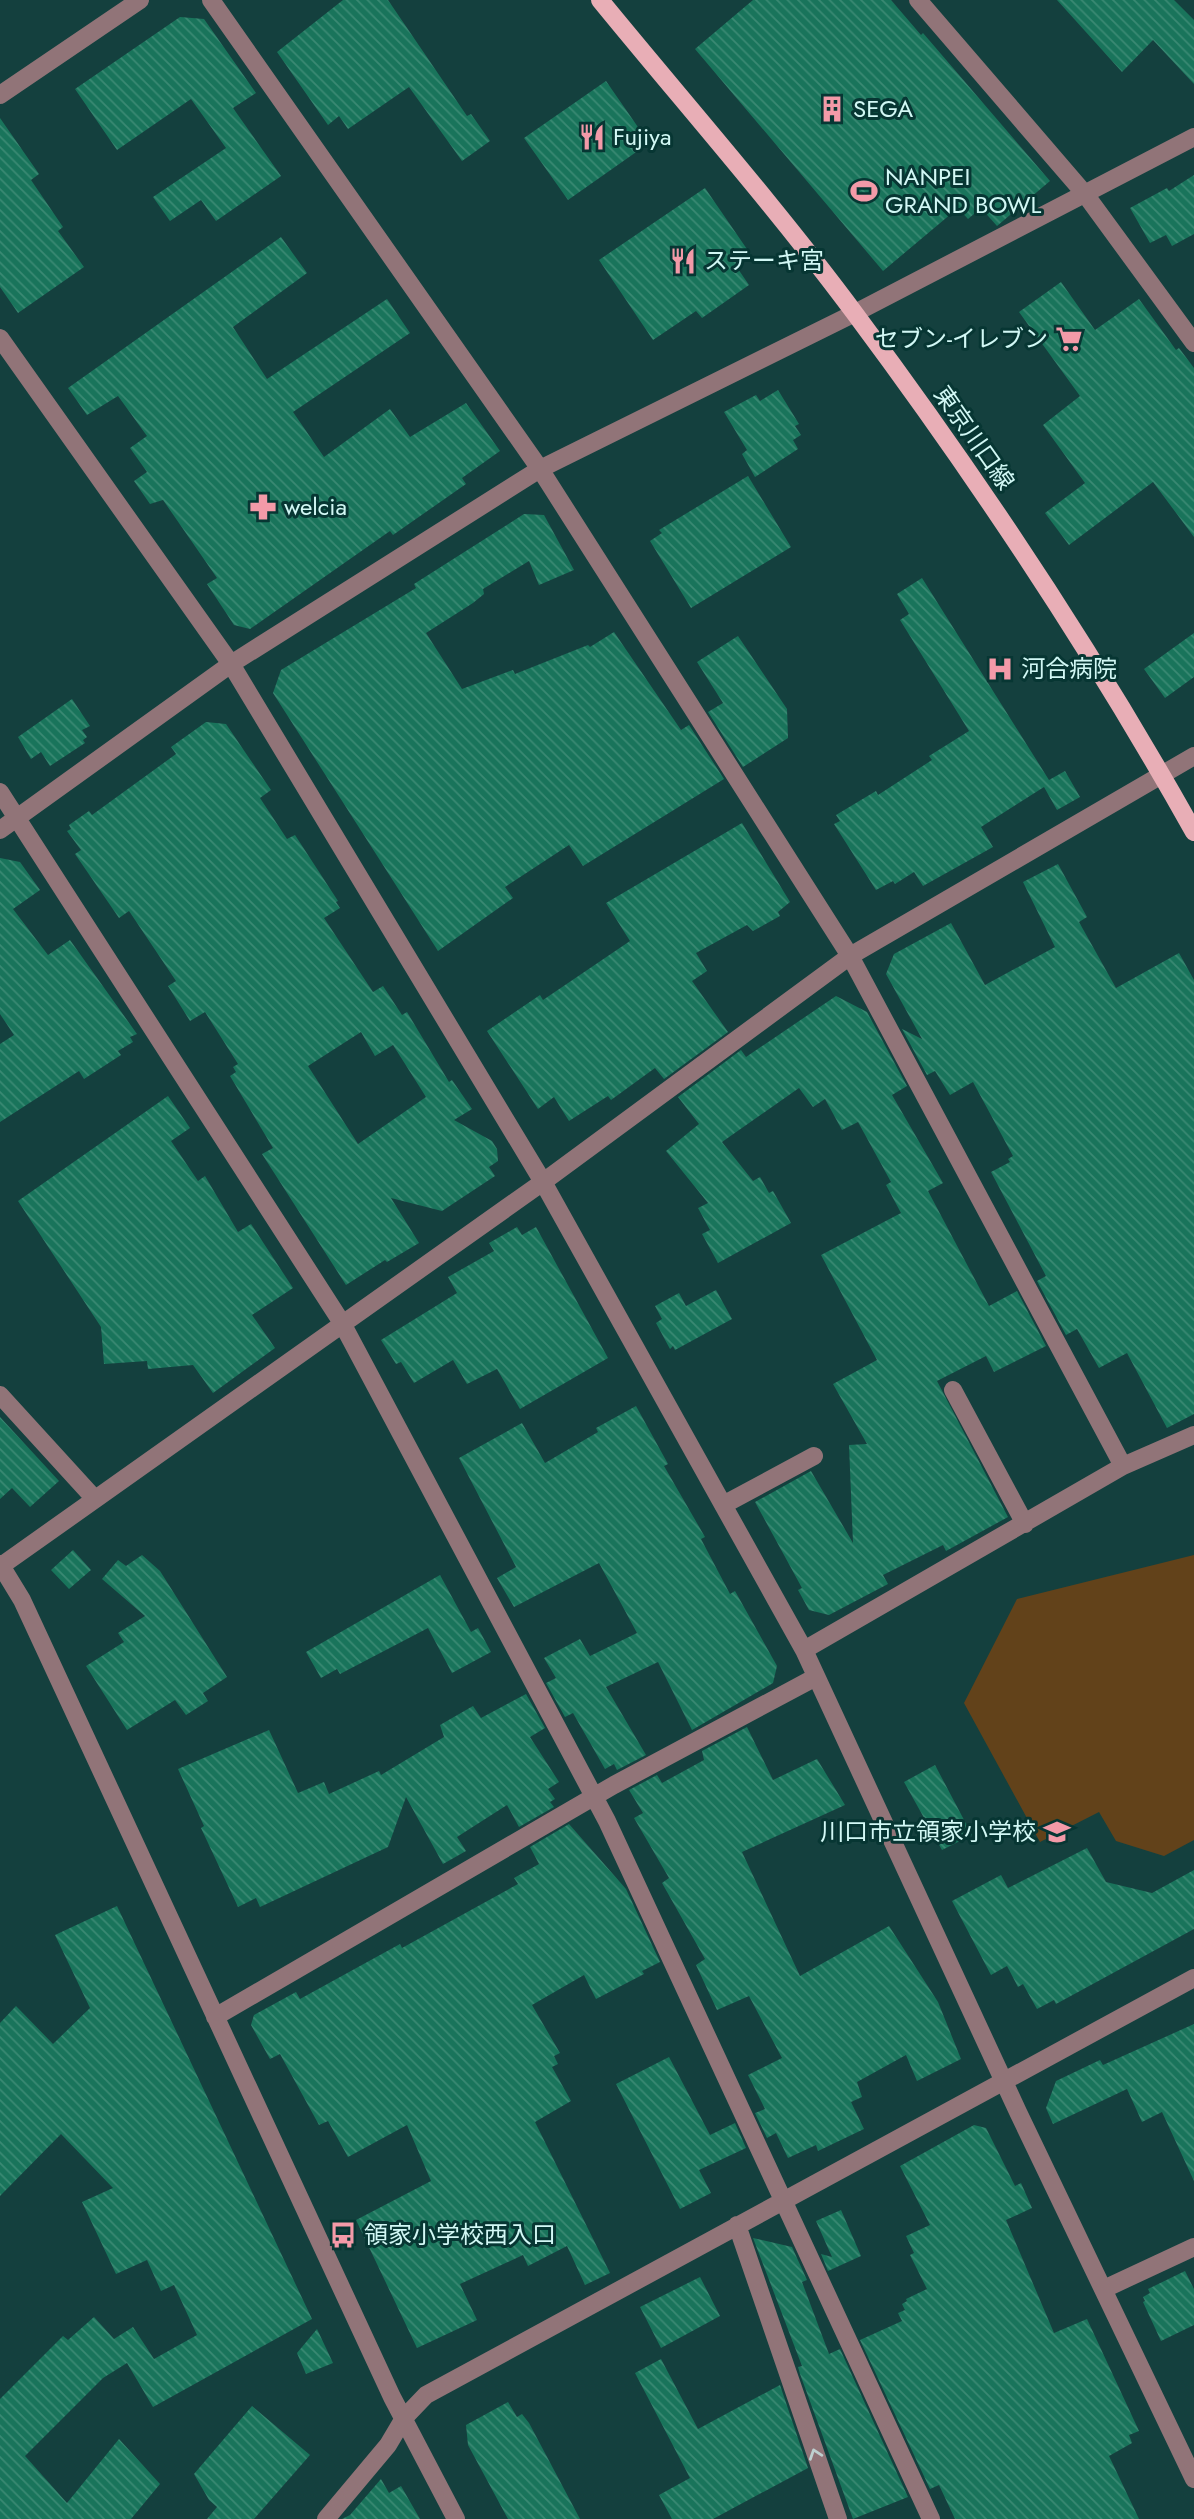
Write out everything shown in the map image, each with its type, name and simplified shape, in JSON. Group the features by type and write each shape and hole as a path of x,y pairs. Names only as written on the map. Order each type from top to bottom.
{"main road":[{"name":"東京川口線","path":"600,0 855,313 989,502 1069,624 1194,832"}],"street":[{"path":"0,95 140,0"},
{"path":"211,0 540,469 850,956 1123,1466"},
{"path":"918,0 1085,194 1194,342"},
{"path":"0,830 231,664 540,469 855,313 1194,138"},
{"path":"0,338 231,664 543,1182 804,1650 1004,2082 1194,2479"},
{"path":"456,2519 404,2418 22,1600 1,1565 543,1182 850,956 1194,756"},
{"path":"0,792 342,1323 594,1798 931,2519"},
{"path":"953,1390 1025,1524"},
{"path":"0,1395 94,1498"},
{"path":"804,1650 1123,1466 1194,1435"},
{"path":"723,1505 814,1456"},
{"path":"215,2017 594,1798 816,1677"},
{"path":"326,2519 388,2445 404,2418 426,2395 1194,1978"},
{"path":"737,2225 838,2519"},
{"path":"1104,2289 1194,2247"}],"shaded area":[{"path":"1194,1555 1194,1840 1164,1856 1116,1841 1099,1812 1040,1842 964,1703 1017,1599"}],"building":[{"path":"343,0 388,0 467,116 471,114 490,141 462,161 409,87 348,129 339,116 328,125 277,52"},
{"path":"753,0 891,0 921,35 923,33 1050,181 997,226 981,208 968,219 958,208 883,271 695,49"},
{"path":"1057,0 1174,0 1194,20 1194,84 1153,40 1122,72"},
{"path":"180,17 204,19 256,93 233,108 281,176 216,221 201,200 170,221 153,197 226,148 191,99 117,150 75,89"},
{"path":"606,81 649,143 568,200 524,138"},
{"path":"0,118 39,174 31,180 63,227 58,231 84,267 18,313 0,287"},
{"path":"1194,175 1194,234 1172,246 1166,235 1150,243 1130,208 1167,188 1169,191"},
{"path":"705,188 751,255 736,266 749,285 702,318 696,311 653,340 599,260"},
{"path":"281,237 307,273 233,327 267,379 387,299 410,333 293,412 324,457 390,409 410,437 466,403 500,451 462,478 466,484 393,535 390,531 250,629 234,625 207,584 217,578 163,500 150,504 134,481 147,472 130,448 147,436 118,396 87,415 68,388"},
{"path":"1061,282 1095,330 1139,299 1176,350 1179,348 1194,368 1194,537 1153,482 1069,545 1045,513 1085,483 1043,425 1080,396 1019,312"},
{"path":"778,390 799,424 795,426 801,435 793,440 798,449 755,477 742,454 747,450 724,412 756,395 760,401"},
{"path":"748,476 791,547 691,608 650,541 662,533 659,530"},
{"path":"524,514 544,515 574,570 539,585 529,561 483,589 484,594 473,603 426,633 462,689 513,670 515,674 588,645 590,647 614,632 681,730 689,725 724,779 583,866 569,845 505,887 513,898 438,951 273,693 281,670 416,588 414,584"},
{"path":"922,578 1049,780 1065,771 1080,797 1057,810 1044,787 981,827 993,847 923,886 914,872 895,884 893,881 876,890 834,824 840,821 836,815 876,791 878,795 932,760 929,756 969,731 900,620 909,614 897,594"},
{"path":"1194,633 1194,677 1165,698 1144,669"},
{"path":"738,636 787,709 788,738 743,767 708,712 723,703 697,662"},
{"path":"72,699 90,726 82,730 87,737 83,740 85,743 50,766 41,752 31,759 18,737"},
{"path":"206,722 226,724 271,790 260,798 287,839 295,835 338,901 336,902 340,908 324,918 373,992 383,986 402,1015 407,1012 449,1082 452,1080 472,1109 454,1120 492,1141 497,1149 498,1161 489,1167 495,1176 442,1211 391,1198 419,1243 387,1262 385,1260 346,1285 262,1154 273,1148 230,1076 236,1072 233,1067 238,1064 205,1012 190,1021 168,986 176,981 129,911 119,918 75,854 81,850 67,831 71,829 69,825 89,811 92,815 176,754 171,747","holes":["361,1032 375,1056 393,1045 426,1097 358,1144 308,1066"]},
{"path":"742,823 790,902 778,912 780,916 753,931 747,925 696,953 707,971 692,981 728,1032 664,1079 655,1068 611,1100 608,1096 569,1121 554,1097 538,1109 487,1031 540,995 543,1000 630,941 606,903"},
{"path":"0,858 20,862 40,890 13,909 48,955 70,940 137,1034 130,1037 133,1042 118,1051 121,1055 84,1079 79,1071 0,1122 0,1044 14,1035 0,1014"},
{"path":"1058,864 1087,917 1079,922 1116,988 1179,953 1194,980 1194,1414 1167,1428 1127,1353 1099,1368 1077,1329 1066,1335 1037,1281 1046,1276 991,1172 1010,1162 1008,1159 1013,1156 973,1082 950,1095 935,1071 927,1075 902,1029 922,1039 886,974 894,954 951,923 985,985 1055,947 1023,882"},
{"path":"836,996 867,1012 907,1086 892,1095 943,1183 928,1191 989,1306 1017,1291 1046,1346 994,1372 986,1356 937,1381 1008,1517 946,1551 943,1545 883,1575 888,1584 829,1615 809,1610 798,1590 802,1588 755,1502 811,1471 853,1543 849,1445 867,1444 833,1384 877,1360 821,1255 901,1213 886,1185 891,1182 858,1122 842,1130 825,1099 813,1107 799,1088 722,1142 753,1181 760,1177 769,1193 773,1191 791,1223 718,1263 702,1234 710,1230 698,1208 708,1203 666,1151 699,1124 678,1097 741,1050 746,1057"},
{"path":"168,1096 190,1128 171,1141 198,1181 205,1176 238,1232 251,1224 293,1288 252,1315 275,1348 213,1393 193,1365 148,1369 147,1361 104,1364 101,1327 18,1201"},
{"path":"517,1227 522,1235 536,1227 608,1358 520,1409 497,1369 467,1384 453,1360 414,1383 401,1362 396,1364 381,1340 457,1293 448,1277 494,1251 489,1243"},
{"path":"716,1290 732,1319 675,1350 673,1346 670,1349 656,1323 662,1319 655,1306 679,1293 686,1306"},
{"path":"636,1406 668,1464 664,1466 705,1537 701,1539 730,1594 735,1591 777,1666 773,1683 692,1730 658,1662 606,1687 646,1755 617,1770 614,1764 605,1769 573,1713 565,1717 546,1683 556,1678 544,1658 580,1639 590,1656 637,1633 599,1563 514,1607 497,1578 516,1567 459,1458 522,1423 545,1463 598,1432 596,1428"},
{"path":"0,1417 59,1481 30,1507 12,1488 0,1499"},
{"path":"73,1550 91,1570 69,1589 51,1570"},
{"path":"142,1555 160,1571 227,1677 203,1693 208,1701 186,1715 175,1700 127,1730 86,1666 124,1642 118,1633 145,1616 102,1579 118,1560 126,1566"},
{"path":"440,1575 471,1632 478,1628 491,1652 452,1673 428,1628 340,1674 337,1669 321,1678 306,1652"},
{"path":"526,1694 545,1728 530,1737 559,1782 548,1789 555,1799 550,1802 554,1807 519,1827 507,1805 457,1837 466,1851 443,1864 406,1797 388,1847 260,1907 256,1898 238,1907 201,1828 204,1826 178,1769 269,1730 298,1793 324,1782 329,1794 379,1771 381,1775 444,1737 440,1725 473,1706 481,1718"},
{"path":"747,1727 773,1780 817,1759 845,1805 742,1852 800,1976 889,1926 938,2002 961,2059 917,2081 906,2055 857,2082 862,2097 851,2102 864,2129 818,2151 816,2145 788,2158 776,2133 767,2138 755,2113 765,2109 748,2075 782,2058 749,1996 717,2010 696,1965 705,1959 662,1883 669,1878 634,1818 643,1813 629,1790 657,1775 662,1783 704,1760 702,1751"},
{"path":"935,1765 972,1835 942,1850 904,1782"},
{"path":"569,1824 626,1889 660,1962 642,1971 644,1974 596,1999 584,1975 532,2005 560,2053 554,2056 558,2064 552,2067 571,2101 535,2122 610,2273 585,2285 567,2246 528,2266 523,2255 460,2284 477,2320 417,2348 356,2220 431,2181 407,2125 348,2157 328,2121 319,2125 280,2054 270,2059 251,2025 254,2015 296,1992 300,1999 400,1944 402,1948 518,1884 514,1878 539,1864 530,1847"},
{"path":"1087,1848 1106,1882 1152,1893 1194,1870 1194,1929 1056,2004 1054,2000 1037,2009 1023,1984 1018,1987 1007,1966 991,1975 952,1901 1001,1875 1008,1888"},
{"path":"117,1906 312,2319 153,2407 127,2363 103,2378 25,2456 67,2503 119,2439 160,2484 131,2519 0,2519 0,2399 63,2336 68,2340 94,2317 114,2339 133,2327 154,2359 197,2335 174,2285 161,2291 147,2260 116,2274 82,2202 113,2188 61,2134 0,2196 0,2023 16,2006 53,2044 90,2008 55,1935"},
{"path":"1194,2024 1194,2181 1162,2112 1142,2122 1127,2089 1053,2124 1046,2108 1056,2081 1100,2060 1103,2065"},
{"path":"669,2057 710,2135 735,2123 746,2148 699,2170 711,2193 680,2209 616,2084"},
{"path":"974,2125 986,2128 1015,2186 1021,2183 1032,2208 1006,2220 1054,2333 1087,2319 1139,2431 1129,2435 1132,2443 1109,2456 1139,2519 955,2519 939,2485 930,2489 860,2340 902,2321 898,2313 905,2310 902,2304 906,2299 927,2289 910,2255 914,2253 906,2236 930,2225 900,2166"},
{"path":"841,2210 861,2256 828,2271 821,2254 832,2257 816,2221"},
{"path":"753,2238 792,2247 807,2280 802,2282 829,2354 840,2349 908,2497 853,2519 800,2374 798,2367 802,2366"},
{"path":"1185,2271 1194,2289 1194,2325 1161,2341 1143,2297 1150,2293 1148,2289"},
{"path":"700,2277 720,2316 661,2348 640,2307"},
{"path":"317,2329 333,2363 306,2374 297,2353"},
{"path":"661,2359 698,2429 780,2385 808,2468 713,2519 672,2519 659,2495 690,2478 635,2373"},
{"path":"508,2402 517,2417 522,2414 529,2423 580,2519 508,2519 468,2445 466,2425"},
{"path":"252,2406 310,2455 254,2519 207,2519 217,2507 209,2500 194,2474"},
{"path":"381,2479 389,2493 401,2486 420,2519 342,2519 350,2515"}],"place":[{"name":"SEGA","path":"832,109"},
{"name":"Fujiya","path":"592,137"},
{"name":"NANPEI GRAND BOWL","path":"864,191"},
{"name":"ステーキ宮","path":"683,261"},
{"name":"セブン-イレブン","path":"1069,339"},
{"name":"welcia","path":"263,507"},
{"name":"河合病院","path":"1000,669"},
{"name":"川口市立領家小学校","path":"1057,1832"},
{"name":"領家小学校西入口","path":"343,2235"}]}
